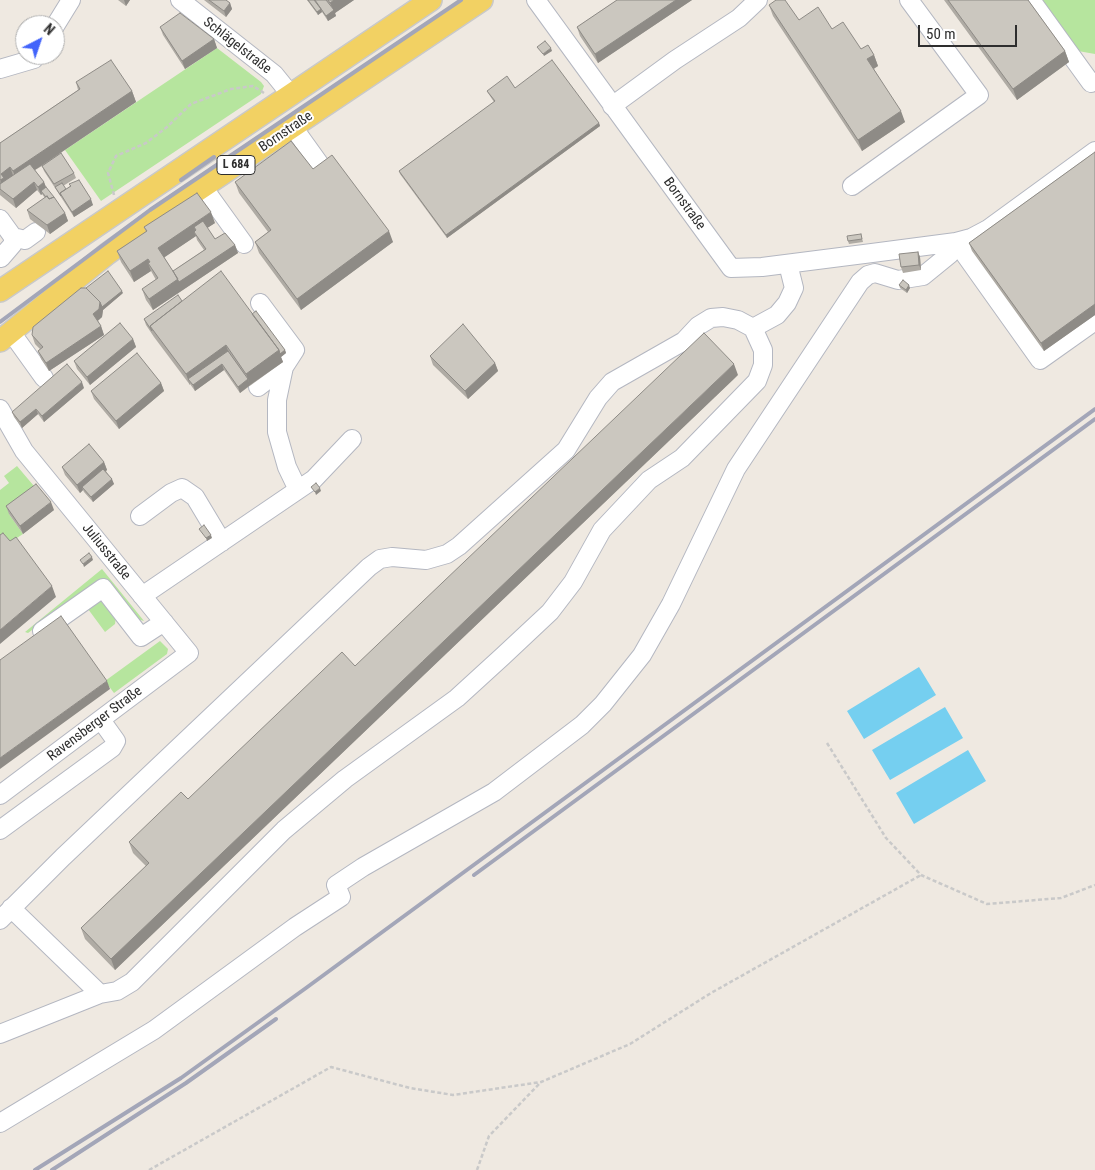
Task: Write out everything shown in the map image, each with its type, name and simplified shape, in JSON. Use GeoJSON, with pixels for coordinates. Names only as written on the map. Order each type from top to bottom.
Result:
{"type":"FeatureCollection","features":[{"type":"Feature","properties":{"kind":"main road","name":"Bornstraße"},"geometry":{"type":"LineString","coordinates":[[0,291],[431,0]]}},
{"type":"Feature","properties":{"kind":"main road","name":"Bornstraße"},"geometry":{"type":"LineString","coordinates":[[6,337],[107,254],[203,187],[482,0]]}},
{"type":"Feature","properties":{"kind":"street"},"geometry":{"type":"LineString","coordinates":[[62,15],[71,0]]}},
{"type":"Feature","properties":{"kind":"street","name":"Schlägelstraße"},"geometry":{"type":"LineString","coordinates":[[180,0],[274,74],[291,95]]}},
{"type":"Feature","properties":{"kind":"street","name":"Bornstraße"},"geometry":{"type":"LineString","coordinates":[[536,0],[731,268],[788,264],[956,242],[988,229],[1095,151]]}},
{"type":"Feature","properties":{"kind":"street"},"geometry":{"type":"LineString","coordinates":[[612,106],[675,60],[739,18],[758,0]]}},
{"type":"Feature","properties":{"kind":"street"},"geometry":{"type":"LineString","coordinates":[[852,186],[979,94],[909,0]]}},
{"type":"Feature","properties":{"kind":"street"},"geometry":{"type":"LineString","coordinates":[[1031,0],[1091,83]]}},
{"type":"Feature","properties":{"kind":"street"},"geometry":{"type":"LineString","coordinates":[[0,69],[15,65]]}},
{"type":"Feature","properties":{"kind":"street"},"geometry":{"type":"LineString","coordinates":[[293,127],[326,173]]}},
{"type":"Feature","properties":{"kind":"street"},"geometry":{"type":"LineString","coordinates":[[203,187],[244,244]]}},
{"type":"Feature","properties":{"kind":"street"},"geometry":{"type":"LineString","coordinates":[[0,220],[13,238],[13,244],[1,258]]}},
{"type":"Feature","properties":{"kind":"street"},"geometry":{"type":"LineString","coordinates":[[13,238],[25,240],[36,232]]}},
{"type":"Feature","properties":{"kind":"street"},"geometry":{"type":"LineString","coordinates":[[0,1123],[154,1030],[295,927],[341,897],[336,885],[363,867],[494,792],[582,725],[626,677],[657,631],[736,469],[860,282],[868,275],[875,273],[898,280],[923,276],[950,254],[956,242],[1040,360],[1095,321]]}},
{"type":"Feature","properties":{"kind":"street"},"geometry":{"type":"LineString","coordinates":[[753,328],[777,315],[787,303],[794,288],[788,264]]}},
{"type":"Feature","properties":{"kind":"street"},"geometry":{"type":"LineString","coordinates":[[260,302],[295,350],[284,367],[277,400],[277,432],[287,467],[298,490]]}},
{"type":"Feature","properties":{"kind":"street"},"geometry":{"type":"LineString","coordinates":[[0,1034],[100,994],[117,992],[132,982],[284,830],[345,778],[457,698],[550,612],[573,582],[602,530],[649,480],[682,458],[757,381],[764,365],[763,350],[753,328],[738,320],[723,317],[711,318],[698,326],[684,340],[612,382],[604,390],[566,450],[459,546],[446,554],[426,560],[392,557],[380,559],[369,567],[6,914],[100,994]]}},
{"type":"Feature","properties":{"kind":"street"},"geometry":{"type":"LineString","coordinates":[[6,337],[43,373]]}},
{"type":"Feature","properties":{"kind":"street"},"geometry":{"type":"LineString","coordinates":[[258,386],[284,367]]}},
{"type":"Feature","properties":{"kind":"street","name":"Juliusstraße"},"geometry":{"type":"LineString","coordinates":[[0,409],[24,451],[189,653]]}},
{"type":"Feature","properties":{"kind":"street","name":"Juliusstraße"},"geometry":{"type":"LineString","coordinates":[[0,431],[24,451]]}},
{"type":"Feature","properties":{"kind":"street"},"geometry":{"type":"LineString","coordinates":[[142,596],[314,479],[352,439]]}},
{"type":"Feature","properties":{"kind":"street"},"geometry":{"type":"LineString","coordinates":[[140,516],[171,493],[182,488],[195,497],[222,542]]}},
{"type":"Feature","properties":{"kind":"street"},"geometry":{"type":"LineString","coordinates":[[25,642],[103,588],[141,637],[164,622]]}},
{"type":"Feature","properties":{"kind":"street","name":"Ravensberger Straße"},"geometry":{"type":"LineString","coordinates":[[0,795],[189,653]]}},
{"type":"Feature","properties":{"kind":"street"},"geometry":{"type":"LineString","coordinates":[[0,830],[112,748],[116,741],[101,720]]}},
{"type":"Feature","properties":{"kind":"path"},"geometry":{"type":"LineString","coordinates":[[114,196],[108,173],[116,156],[146,143],[167,127],[191,104],[213,94],[253,86],[267,95]]}},
{"type":"Feature","properties":{"kind":"path"},"geometry":{"type":"LineString","coordinates":[[827,742],[886,838],[921,876],[988,904],[1061,898],[1095,885]]}},
{"type":"Feature","properties":{"kind":"path"},"geometry":{"type":"LineString","coordinates":[[149,1170],[331,1068],[410,1088],[453,1095],[541,1082],[630,1044],[711,993],[921,876]]}},
{"type":"Feature","properties":{"kind":"path"},"geometry":{"type":"LineString","coordinates":[[477,1170],[489,1136],[541,1082]]}},
{"type":"Feature","properties":{"kind":"green space"},"geometry":{"type":"Polygon","coordinates":[[[1040,0],[1095,0],[1095,54],[1078,51],[1040,0]]]}},
{"type":"Feature","properties":{"kind":"green space"},"geometry":{"type":"Polygon","coordinates":[[[217,48],[261,82],[264,86],[261,94],[101,201],[65,150],[217,48]]]}},
{"type":"Feature","properties":{"kind":"green space"},"geometry":{"type":"Polygon","coordinates":[[[17,466],[39,492],[9,514],[23,534],[0,549],[0,490],[9,483],[4,476],[17,466]]]}},
{"type":"Feature","properties":{"kind":"green space"},"geometry":{"type":"Polygon","coordinates":[[[102,569],[144,621],[137,619],[112,586],[96,583],[28,633],[25,632],[102,569]]]}},
{"type":"Feature","properties":{"kind":"green space"},"geometry":{"type":"Polygon","coordinates":[[[102,599],[116,617],[115,624],[105,632],[88,609],[102,599]]]}},
{"type":"Feature","properties":{"kind":"green space"},"geometry":{"type":"Polygon","coordinates":[[[160,641],[168,649],[167,654],[114,693],[105,681],[160,641]]]}},
{"type":"Feature","properties":{"kind":"water"},"geometry":{"type":"Polygon","coordinates":[[[919,667],[936,695],[864,739],[847,711],[919,667]]]}},
{"type":"Feature","properties":{"kind":"water"},"geometry":{"type":"Polygon","coordinates":[[[945,707],[963,738],[890,780],[872,750],[945,707]]]}},
{"type":"Feature","properties":{"kind":"water"},"geometry":{"type":"Polygon","coordinates":[[[968,750],[986,781],[914,824],[896,793],[968,750]]]}},
{"type":"Feature","properties":{"kind":"building"},"geometry":{"type":"Polygon","coordinates":[[[209,0],[226,0],[230,3],[224,11],[209,0]]]}},
{"type":"Feature","properties":{"kind":"building"},"geometry":{"type":"Polygon","coordinates":[[[308,0],[314,0],[321,9],[317,12],[308,0]]]}},
{"type":"Feature","properties":{"kind":"building"},"geometry":{"type":"Polygon","coordinates":[[[315,0],[326,0],[334,10],[326,16],[315,0]]]}},
{"type":"Feature","properties":{"kind":"building"},"geometry":{"type":"Polygon","coordinates":[[[617,0],[676,0],[595,54],[577,27],[617,0]]]}},
{"type":"Feature","properties":{"kind":"building"},"geometry":{"type":"Polygon","coordinates":[[[776,0],[785,0],[799,20],[818,7],[832,29],[843,22],[861,49],[868,45],[874,55],[867,59],[901,111],[858,140],[769,5],[776,0]]]}},
{"type":"Feature","properties":{"kind":"building"},"geometry":{"type":"Polygon","coordinates":[[[948,0],[1028,0],[1065,51],[1013,89],[948,0]]]}},
{"type":"Feature","properties":{"kind":"building"},"geometry":{"type":"Polygon","coordinates":[[[180,13],[214,39],[182,61],[160,27],[180,13]]]}},
{"type":"Feature","properties":{"kind":"building"},"geometry":{"type":"Polygon","coordinates":[[[545,41],[551,48],[543,54],[537,47],[545,41]]]}},
{"type":"Feature","properties":{"kind":"building"},"geometry":{"type":"Polygon","coordinates":[[[111,60],[132,91],[13,171],[10,167],[1,174],[4,178],[0,180],[0,143],[80,89],[76,82],[111,60]]]}},
{"type":"Feature","properties":{"kind":"building"},"geometry":{"type":"Polygon","coordinates":[[[552,60],[599,123],[446,235],[399,171],[495,101],[487,91],[507,76],[515,88],[552,60]]]}},
{"type":"Feature","properties":{"kind":"building"},"geometry":{"type":"Polygon","coordinates":[[[291,141],[313,169],[332,155],[389,231],[297,299],[255,242],[271,230],[235,182],[291,141]]]}},
{"type":"Feature","properties":{"kind":"building"},"geometry":{"type":"Polygon","coordinates":[[[1095,152],[1095,304],[1041,343],[969,243],[1095,152]]]}},
{"type":"Feature","properties":{"kind":"building"},"geometry":{"type":"Polygon","coordinates":[[[61,153],[74,173],[54,184],[42,166],[61,153]]]}},
{"type":"Feature","properties":{"kind":"building"},"geometry":{"type":"Polygon","coordinates":[[[30,164],[44,182],[38,187],[34,182],[13,199],[0,189],[0,184],[30,164]]]}},
{"type":"Feature","properties":{"kind":"building"},"geometry":{"type":"Polygon","coordinates":[[[79,180],[91,199],[72,212],[60,193],[71,186],[69,184],[79,180]]]}},
{"type":"Feature","properties":{"kind":"building"},"geometry":{"type":"Polygon","coordinates":[[[62,183],[66,189],[60,193],[61,196],[55,187],[62,183]]]}},
{"type":"Feature","properties":{"kind":"building"},"geometry":{"type":"Polygon","coordinates":[[[46,187],[54,197],[49,199],[41,191],[46,187]]]}},
{"type":"Feature","properties":{"kind":"building"},"geometry":{"type":"Polygon","coordinates":[[[197,193],[211,212],[158,248],[178,279],[149,299],[142,289],[158,278],[148,263],[150,262],[148,259],[130,271],[117,251],[147,231],[144,227],[197,193]]]}},
{"type":"Feature","properties":{"kind":"building"},"geometry":{"type":"Polygon","coordinates":[[[47,196],[49,199],[54,197],[65,213],[47,225],[27,210],[47,196]]]}},
{"type":"Feature","properties":{"kind":"building"},"geometry":{"type":"Polygon","coordinates":[[[203,221],[215,239],[225,233],[235,245],[179,282],[173,271],[206,249],[194,232],[196,230],[194,227],[203,221]]]}},
{"type":"Feature","properties":{"kind":"building"},"geometry":{"type":"Polygon","coordinates":[[[861,234],[862,239],[848,241],[847,236],[861,234]]]}},
{"type":"Feature","properties":{"kind":"building"},"geometry":{"type":"Polygon","coordinates":[[[918,252],[919,265],[901,267],[899,254],[918,252]]]}},
{"type":"Feature","properties":{"kind":"building"},"geometry":{"type":"Polygon","coordinates":[[[108,271],[122,291],[102,307],[100,302],[86,288],[108,271]]]}},
{"type":"Feature","properties":{"kind":"building"},"geometry":{"type":"Polygon","coordinates":[[[221,271],[279,350],[246,374],[226,345],[186,374],[150,326],[221,271]]]}},
{"type":"Feature","properties":{"kind":"building"},"geometry":{"type":"Polygon","coordinates":[[[903,280],[909,285],[906,290],[899,285],[903,280]]]}},
{"type":"Feature","properties":{"kind":"building"},"geometry":{"type":"Polygon","coordinates":[[[81,288],[86,288],[100,302],[99,309],[93,314],[101,326],[46,363],[38,351],[43,347],[32,335],[33,327],[81,288]]]}},
{"type":"Feature","properties":{"kind":"building"},"geometry":{"type":"Polygon","coordinates":[[[178,295],[182,301],[150,326],[152,331],[144,319],[178,295]]]}},
{"type":"Feature","properties":{"kind":"building"},"geometry":{"type":"Polygon","coordinates":[[[256,311],[285,350],[280,354],[252,314],[256,311]]]}},
{"type":"Feature","properties":{"kind":"building"},"geometry":{"type":"Polygon","coordinates":[[[120,323],[133,339],[87,377],[74,361],[120,323]]]}},
{"type":"Feature","properties":{"kind":"building"},"geometry":{"type":"Polygon","coordinates":[[[463,324],[495,363],[465,391],[430,356],[463,324]]]}},
{"type":"Feature","properties":{"kind":"building"},"geometry":{"type":"Polygon","coordinates":[[[704,333],[734,364],[111,959],[81,928],[149,863],[129,842],[181,792],[188,799],[342,652],[355,666],[704,333]]]}},
{"type":"Feature","properties":{"kind":"building"},"geometry":{"type":"Polygon","coordinates":[[[228,351],[248,379],[238,387],[222,364],[193,385],[188,379],[228,351]]]}},
{"type":"Feature","properties":{"kind":"building"},"geometry":{"type":"Polygon","coordinates":[[[137,353],[161,383],[116,421],[91,391],[137,353]]]}},
{"type":"Feature","properties":{"kind":"building"},"geometry":{"type":"Polygon","coordinates":[[[67,364],[82,382],[42,416],[36,409],[20,422],[12,412],[67,364]]]}},
{"type":"Feature","properties":{"kind":"building"},"geometry":{"type":"Polygon","coordinates":[[[89,444],[104,462],[77,485],[62,467],[89,444]]]}},
{"type":"Feature","properties":{"kind":"building"},"geometry":{"type":"Polygon","coordinates":[[[103,469],[112,479],[91,497],[82,487],[103,469]]]}},
{"type":"Feature","properties":{"kind":"building"},"geometry":{"type":"Polygon","coordinates":[[[316,483],[320,488],[315,492],[311,487],[316,483]]]}},
{"type":"Feature","properties":{"kind":"building"},"geometry":{"type":"Polygon","coordinates":[[[36,484],[51,502],[20,526],[6,506],[36,484]]]}},
{"type":"Feature","properties":{"kind":"building"},"geometry":{"type":"Polygon","coordinates":[[[204,525],[211,535],[206,538],[199,529],[204,525]]]}},
{"type":"Feature","properties":{"kind":"building"},"geometry":{"type":"Polygon","coordinates":[[[3,533],[10,541],[16,537],[52,586],[0,630],[0,535],[3,533]]]}},
{"type":"Feature","properties":{"kind":"building"},"geometry":{"type":"Polygon","coordinates":[[[89,553],[92,557],[83,564],[80,560],[89,553]]]}},
{"type":"Feature","properties":{"kind":"building"},"geometry":{"type":"Polygon","coordinates":[[[61,616],[107,681],[0,758],[0,660],[61,616]]]}},
{"type":"Feature","properties":{"kind":"railway"},"geometry":{"type":"LineString","coordinates":[[0,322],[150,210],[461,0]]}},
{"type":"Feature","properties":{"kind":"railway"},"geometry":{"type":"LineString","coordinates":[[181,180],[214,157]]}},
{"type":"Feature","properties":{"kind":"railway"},"geometry":{"type":"LineString","coordinates":[[35,1170],[181,1078],[1095,409]]}},
{"type":"Feature","properties":{"kind":"railway"},"geometry":{"type":"LineString","coordinates":[[474,875],[1095,419]]}},
{"type":"Feature","properties":{"kind":"railway"},"geometry":{"type":"LineString","coordinates":[[52,1170],[186,1083],[276,1019]]}}]}
